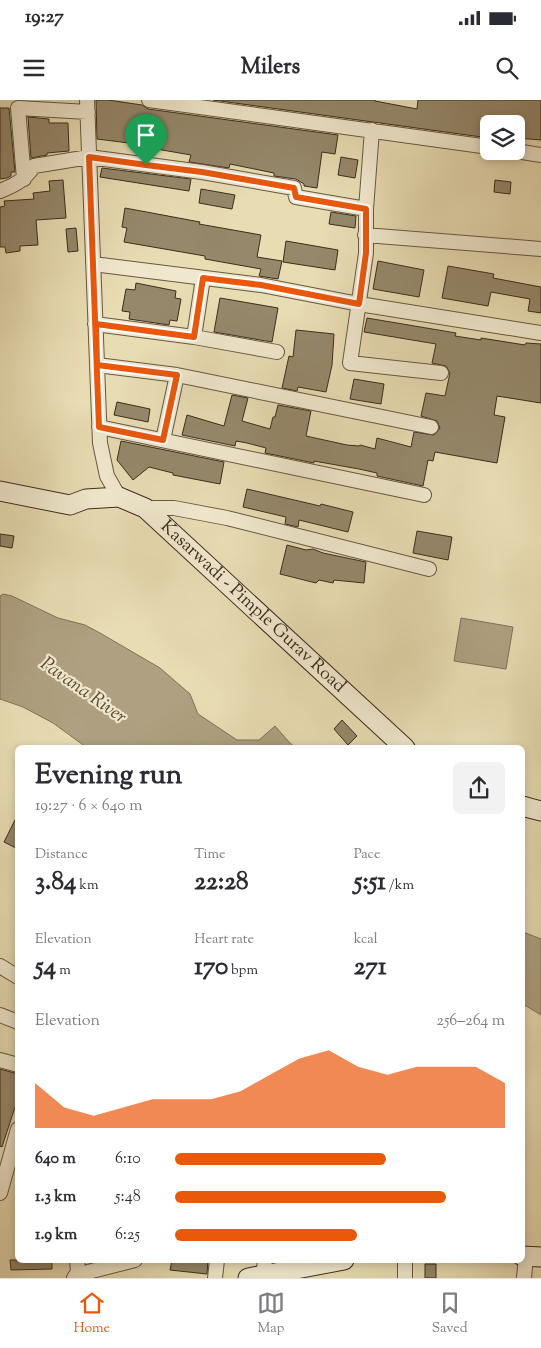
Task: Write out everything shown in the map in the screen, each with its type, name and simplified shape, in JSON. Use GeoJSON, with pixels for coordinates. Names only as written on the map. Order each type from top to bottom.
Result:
{"type":"FeatureCollection","features":[{"type":"Feature","properties":{"kind":"street"},"geometry":{"type":"LineString","coordinates":[[149,100],[480,146]]}},
{"type":"Feature","properties":{"kind":"street"},"geometry":{"type":"LineString","coordinates":[[24,179],[18,108],[87,106],[99,427],[102,455],[107,476],[120,497]]}},
{"type":"Feature","properties":{"kind":"street"},"geometry":{"type":"LineString","coordinates":[[372,130],[366,209],[366,253],[350,363],[441,373]]}},
{"type":"Feature","properties":{"kind":"street"},"geometry":{"type":"LineString","coordinates":[[525,152],[541,155]]}},
{"type":"Feature","properties":{"kind":"street"},"geometry":{"type":"LineString","coordinates":[[0,191],[24,179],[34,166],[89,157],[202,172],[294,188],[296,197],[366,209]]}},
{"type":"Feature","properties":{"kind":"street"},"geometry":{"type":"LineString","coordinates":[[365,235],[541,249]]}},
{"type":"Feature","properties":{"kind":"street"},"geometry":{"type":"LineString","coordinates":[[93,264],[261,285],[359,304],[541,333]]}},
{"type":"Feature","properties":{"kind":"street"},"geometry":{"type":"LineString","coordinates":[[194,337],[203,278]]}},
{"type":"Feature","properties":{"kind":"street"},"geometry":{"type":"LineString","coordinates":[[96,324],[194,337],[276,352]]}},
{"type":"Feature","properties":{"kind":"street"},"geometry":{"type":"LineString","coordinates":[[97,365],[177,375],[431,427]]}},
{"type":"Feature","properties":{"kind":"street"},"geometry":{"type":"LineString","coordinates":[[163,440],[177,375]]}},
{"type":"Feature","properties":{"kind":"street"},"geometry":{"type":"LineString","coordinates":[[99,427],[424,495]]}},
{"type":"Feature","properties":{"kind":"street","name":"Kasarwadi - Pimple Gurav Road"},"geometry":{"type":"LineString","coordinates":[[0,479],[70,493],[86,499]]}},
{"type":"Feature","properties":{"kind":"street","name":"Kasarwadi - Pimple Gurav Road"},"geometry":{"type":"LineString","coordinates":[[0,491],[70,505],[86,499],[120,497],[145,508],[401,745]]}},
{"type":"Feature","properties":{"kind":"street"},"geometry":{"type":"LineString","coordinates":[[145,508],[174,508],[227,518],[429,569]]}},
{"type":"Feature","properties":{"kind":"street"},"geometry":{"type":"LineString","coordinates":[[525,807],[541,811]]}},
{"type":"Feature","properties":{"kind":"street"},"geometry":{"type":"LineString","coordinates":[[0,966],[15,975]]}},
{"type":"Feature","properties":{"kind":"street"},"geometry":{"type":"LineString","coordinates":[[0,1015],[15,1021]]}},
{"type":"Feature","properties":{"kind":"street"},"geometry":{"type":"LineString","coordinates":[[0,1060],[15,1064]]}},
{"type":"Feature","properties":{"kind":"street"},"geometry":{"type":"LineString","coordinates":[[0,1193],[15,1140]]}},
{"type":"Feature","properties":{"kind":"street"},"geometry":{"type":"LineString","coordinates":[[524,1278],[530,1256]]}},
{"type":"Feature","properties":{"kind":"street"},"geometry":{"type":"LineString","coordinates":[[75,1276],[78,1272],[77,1263]]}},
{"type":"Feature","properties":{"kind":"street"},"geometry":{"type":"LineString","coordinates":[[75,1276],[124,1263]]}},
{"type":"Feature","properties":{"kind":"street"},"geometry":{"type":"LineString","coordinates":[[215,1278],[218,1263]]}},
{"type":"Feature","properties":{"kind":"street"},"geometry":{"type":"LineString","coordinates":[[260,1273],[316,1268],[334,1263]]}},
{"type":"Feature","properties":{"kind":"street"},"geometry":{"type":"LineString","coordinates":[[405,1263],[405,1278]]}},
{"type":"Feature","properties":{"kind":"water","name":"Pavana River"},"geometry":{"type":"Polygon","coordinates":[[[3,594],[12,596],[58,618],[85,625],[160,668],[190,694],[198,714],[237,740],[259,740],[275,726],[293,745],[83,745],[53,723],[23,707],[0,699],[0,596],[3,594]]]}},
{"type":"Feature","properties":{"kind":"water"},"geometry":{"type":"Polygon","coordinates":[[[461,618],[513,627],[506,669],[454,661],[461,618]]]}},
{"type":"Feature","properties":{"kind":"water"},"geometry":{"type":"Polygon","coordinates":[[[525,933],[541,939],[541,1015],[525,1005],[525,933]]]}},
{"type":"Feature","properties":{"kind":"building"},"geometry":{"type":"Polygon","coordinates":[[[96,100],[108,100],[142,105],[148,109],[338,135],[335,154],[322,152],[317,188],[304,186],[304,184],[296,179],[274,176],[274,173],[230,164],[229,168],[189,162],[191,155],[145,147],[145,145],[97,139],[96,100]]]}},
{"type":"Feature","properties":{"kind":"building"},"geometry":{"type":"Polygon","coordinates":[[[213,100],[375,100],[417,109],[418,100],[541,100],[541,140],[525,139],[525,115],[480,115],[480,137],[213,100]]]}},
{"type":"Feature","properties":{"kind":"building"},"geometry":{"type":"Polygon","coordinates":[[[0,108],[9,108],[15,172],[11,172],[11,176],[7,178],[0,179],[0,108]]]}},
{"type":"Feature","properties":{"kind":"building"},"geometry":{"type":"Polygon","coordinates":[[[28,117],[49,119],[49,123],[68,123],[69,151],[47,153],[47,155],[31,158],[28,117]]]}},
{"type":"Feature","properties":{"kind":"building"},"geometry":{"type":"Polygon","coordinates":[[[341,157],[358,160],[355,178],[338,175],[341,157]]]}},
{"type":"Feature","properties":{"kind":"building"},"geometry":{"type":"Polygon","coordinates":[[[102,168],[191,179],[189,191],[100,177],[102,168]]]}},
{"type":"Feature","properties":{"kind":"building"},"geometry":{"type":"Polygon","coordinates":[[[63,180],[66,218],[36,220],[38,245],[20,246],[20,251],[6,253],[5,247],[0,247],[0,207],[5,206],[4,201],[34,199],[33,193],[50,191],[49,181],[63,180]]]}},
{"type":"Feature","properties":{"kind":"building"},"geometry":{"type":"Polygon","coordinates":[[[495,180],[511,182],[510,194],[494,192],[495,180]]]}},
{"type":"Feature","properties":{"kind":"building"},"geometry":{"type":"Polygon","coordinates":[[[201,189],[235,195],[232,209],[199,203],[201,189]]]}},
{"type":"Feature","properties":{"kind":"building"},"geometry":{"type":"Polygon","coordinates":[[[125,208],[261,235],[257,257],[282,261],[278,279],[259,276],[261,269],[205,259],[205,256],[124,242],[127,228],[122,227],[125,208]]]}},
{"type":"Feature","properties":{"kind":"building"},"geometry":{"type":"Polygon","coordinates":[[[331,212],[356,216],[355,228],[329,224],[331,212]]]}},
{"type":"Feature","properties":{"kind":"building"},"geometry":{"type":"Polygon","coordinates":[[[76,228],[78,251],[68,252],[66,229],[76,228]]]}},
{"type":"Feature","properties":{"kind":"building"},"geometry":{"type":"Polygon","coordinates":[[[286,241],[338,250],[335,270],[283,262],[286,241]]]}},
{"type":"Feature","properties":{"kind":"building"},"geometry":{"type":"Polygon","coordinates":[[[378,261],[424,270],[419,297],[373,289],[378,261]]]}},
{"type":"Feature","properties":{"kind":"building"},"geometry":{"type":"Polygon","coordinates":[[[448,266],[494,274],[493,278],[541,287],[541,313],[528,311],[530,299],[491,292],[488,306],[442,298],[448,266]]]}},
{"type":"Feature","properties":{"kind":"building"},"geometry":{"type":"Polygon","coordinates":[[[136,283],[176,291],[175,298],[181,299],[177,321],[170,320],[169,325],[129,319],[130,312],[122,311],[126,289],[135,290],[136,283]]]}},
{"type":"Feature","properties":{"kind":"building"},"geometry":{"type":"Polygon","coordinates":[[[220,298],[278,308],[272,342],[214,332],[220,298]]]}},
{"type":"Feature","properties":{"kind":"building"},"geometry":{"type":"Polygon","coordinates":[[[367,318],[456,333],[455,336],[481,340],[481,338],[525,345],[526,343],[541,344],[541,403],[497,396],[494,415],[505,417],[497,463],[435,452],[433,461],[428,460],[423,486],[377,476],[377,473],[359,469],[314,461],[314,463],[265,453],[266,448],[247,443],[236,441],[235,446],[182,435],[187,415],[224,426],[232,395],[248,398],[242,421],[270,429],[278,405],[311,411],[306,436],[347,445],[360,445],[375,449],[377,438],[411,447],[414,432],[434,435],[440,428],[437,421],[421,416],[426,393],[445,396],[450,373],[446,366],[432,363],[436,344],[364,332],[367,318]]]}},
{"type":"Feature","properties":{"kind":"building"},"geometry":{"type":"Polygon","coordinates":[[[296,330],[334,334],[332,365],[326,392],[298,387],[297,391],[282,388],[289,356],[293,357],[296,330]]]}},
{"type":"Feature","properties":{"kind":"building"},"geometry":{"type":"Polygon","coordinates":[[[354,379],[384,384],[381,404],[350,399],[354,379]]]}},
{"type":"Feature","properties":{"kind":"building"},"geometry":{"type":"Polygon","coordinates":[[[117,402],[150,409],[148,422],[114,415],[117,402]]]}},
{"type":"Feature","properties":{"kind":"building"},"geometry":{"type":"Polygon","coordinates":[[[121,441],[224,462],[220,484],[173,475],[173,473],[149,467],[133,480],[117,460],[121,441]]]}},
{"type":"Feature","properties":{"kind":"building"},"geometry":{"type":"Polygon","coordinates":[[[247,489],[353,512],[348,532],[299,520],[298,527],[285,524],[286,517],[243,507],[247,489]]]}},
{"type":"Feature","properties":{"kind":"building"},"geometry":{"type":"Polygon","coordinates":[[[417,531],[452,537],[448,560],[413,553],[417,531]]]}},
{"type":"Feature","properties":{"kind":"building"},"geometry":{"type":"Polygon","coordinates":[[[0,534],[14,536],[12,548],[0,546],[0,534]]]}},
{"type":"Feature","properties":{"kind":"building"},"geometry":{"type":"Polygon","coordinates":[[[287,545],[306,550],[313,549],[323,553],[366,562],[364,583],[334,580],[333,583],[319,580],[316,583],[280,574],[287,545]]]}},
{"type":"Feature","properties":{"kind":"building"},"geometry":{"type":"Polygon","coordinates":[[[342,720],[357,736],[348,745],[334,729],[342,720]]]}},
{"type":"Feature","properties":{"kind":"building"},"geometry":{"type":"Polygon","coordinates":[[[15,820],[15,848],[4,842],[15,820]]]}},
{"type":"Feature","properties":{"kind":"building"},"geometry":{"type":"Polygon","coordinates":[[[0,1069],[15,1073],[15,1107],[2,1147],[0,1146],[0,1069]]]}},
{"type":"Feature","properties":{"kind":"building"},"geometry":{"type":"Polygon","coordinates":[[[10,1260],[15,1260],[15,1263],[52,1263],[52,1269],[11,1270],[10,1260]]]}},
{"type":"Feature","properties":{"kind":"building"},"geometry":{"type":"Polygon","coordinates":[[[171,1263],[208,1263],[207,1274],[170,1270],[171,1263]]]}},
{"type":"Feature","properties":{"kind":"building"},"geometry":{"type":"Polygon","coordinates":[[[425,1264],[436,1264],[436,1278],[425,1278],[425,1264]]]}},
{"type":"Feature","properties":{"kind":"route"},"geometry":{"type":"LineString","coordinates":[[89,157],[146,165],[202,172],[294,188],[296,197],[366,209],[366,253],[359,304],[261,285],[203,278],[194,337],[96,324],[97,365],[177,375],[163,440],[99,427],[89,157]]}}]}
